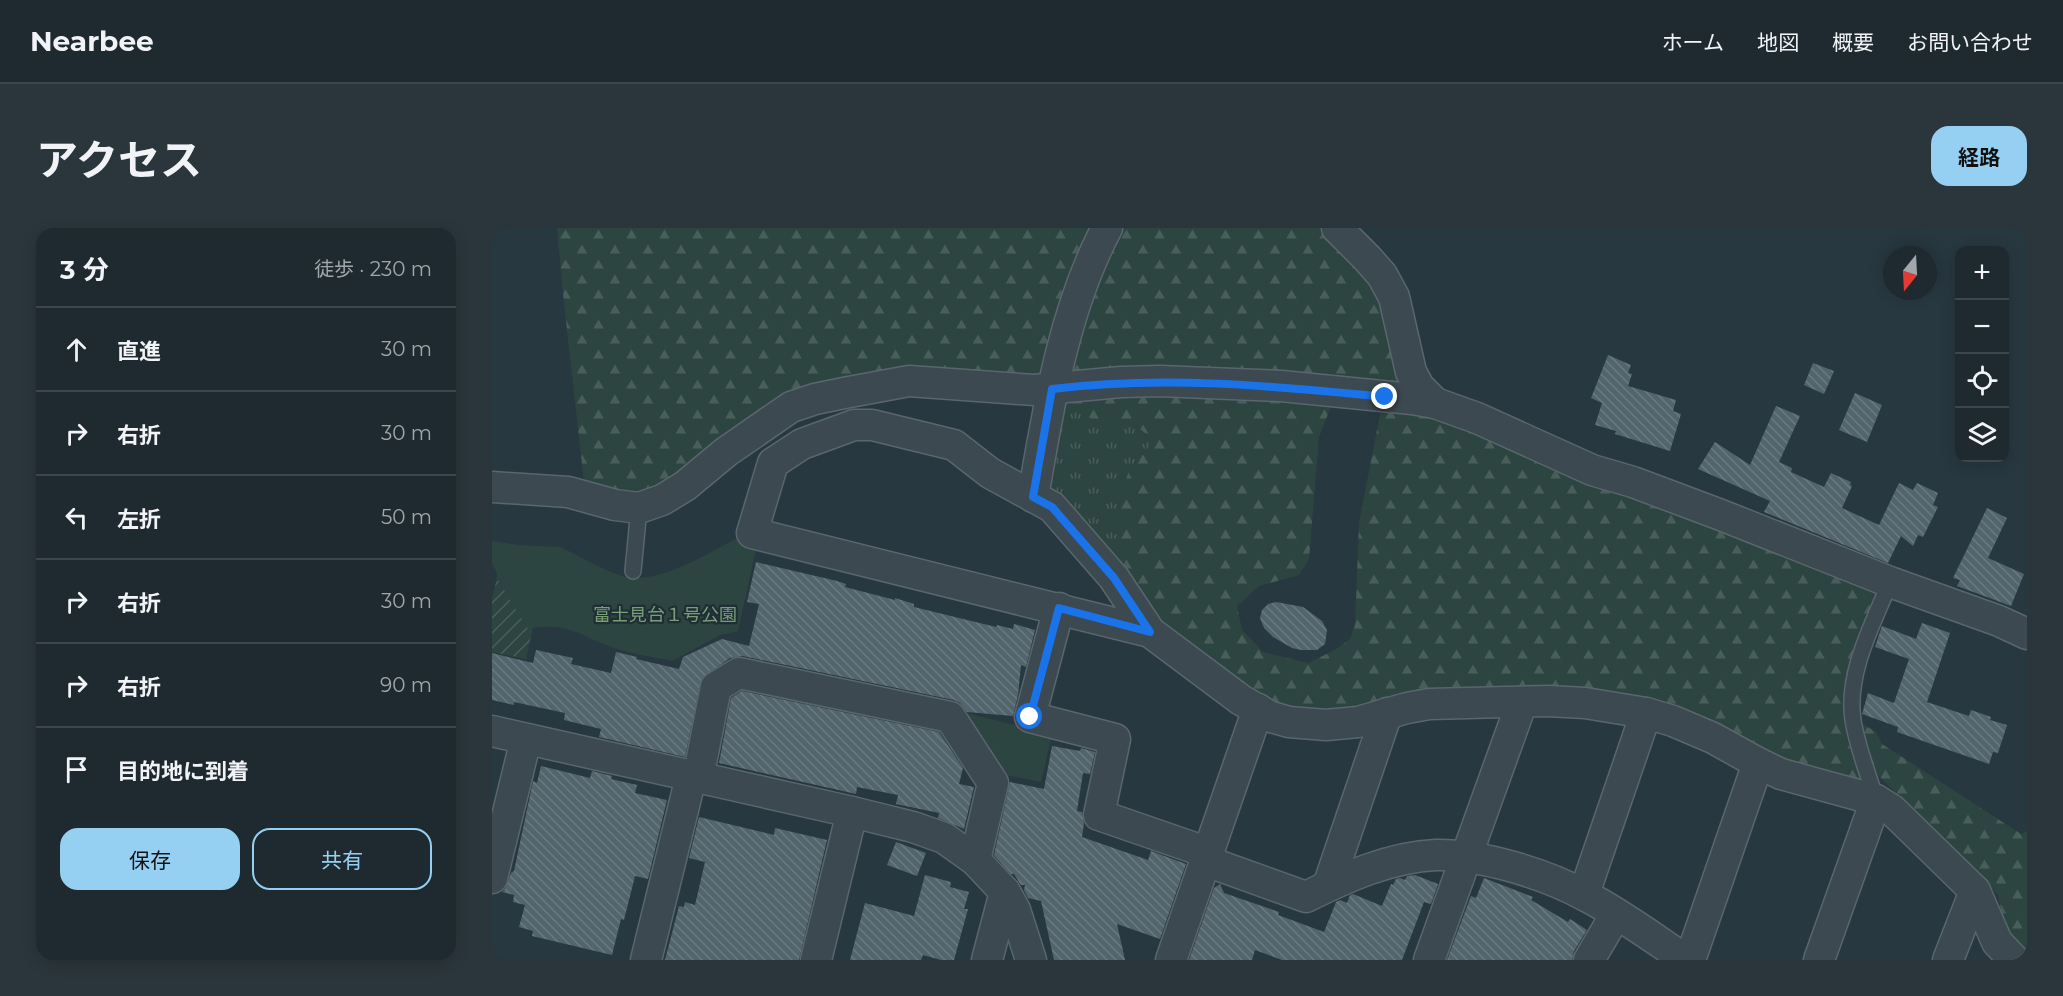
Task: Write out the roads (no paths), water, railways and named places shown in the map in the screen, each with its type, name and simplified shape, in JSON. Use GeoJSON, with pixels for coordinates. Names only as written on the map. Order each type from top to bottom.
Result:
{"type":"FeatureCollection","features":[{"type":"Feature","properties":{"kind":"street"},"geometry":{"type":"LineString","coordinates":[[1033,497],[1052,389],[1083,283],[1098,244],[1107,228]]}},
{"type":"Feature","properties":{"kind":"street"},"geometry":{"type":"LineString","coordinates":[[1337,228],[1382,275],[1394,297],[1411,372],[1419,387],[1435,403]]}},
{"type":"Feature","properties":{"kind":"street"},"geometry":{"type":"LineString","coordinates":[[492,487],[568,492],[615,506],[639,508],[662,500],[685,486],[726,452],[791,407],[815,399],[909,381],[1034,390],[1160,381],[1281,386],[1435,403],[1477,418],[1592,470],[1633,482],[1721,515],[1890,582],[1989,617],[2027,634]]}},
{"type":"Feature","properties":{"kind":"street"},"geometry":{"type":"LineString","coordinates":[[887,385],[895,431]]}},
{"type":"Feature","properties":{"kind":"street"},"geometry":{"type":"LineString","coordinates":[[1150,632],[752,533],[773,463],[802,444],[854,425],[872,424],[954,446],[990,473],[1052,507],[1114,578],[1150,632],[1209,677],[1271,717],[1289,722],[1326,725],[1358,722],[1429,704],[1585,703],[1646,713],[1673,721],[1713,738],[1781,774],[1876,800],[1892,810],[1976,891],[1996,942],[2014,960]]}},
{"type":"Feature","properties":{"kind":"street"},"geometry":{"type":"LineString","coordinates":[[1059,608],[1030,717],[1115,739],[1099,815],[1306,897],[1377,866],[1402,860],[1436,855],[1498,863],[1584,894],[1688,960],[1758,763]]}},
{"type":"Feature","properties":{"kind":"street"},"geometry":{"type":"LineString","coordinates":[[646,960],[716,687],[739,673],[950,717],[993,783],[975,860]]}},
{"type":"Feature","properties":{"kind":"street"},"geometry":{"type":"LineString","coordinates":[[1429,960],[1522,702]]}},
{"type":"Feature","properties":{"kind":"street"},"geometry":{"type":"LineString","coordinates":[[1171,960],[1258,710]]}},
{"type":"Feature","properties":{"kind":"street"},"geometry":{"type":"LineString","coordinates":[[1328,886],[1387,713]]}},
{"type":"Feature","properties":{"kind":"street"},"geometry":{"type":"LineString","coordinates":[[1584,894],[1646,713]]}},
{"type":"Feature","properties":{"kind":"street"},"geometry":{"type":"LineString","coordinates":[[492,731],[852,812],[938,836],[956,845],[975,860],[1005,892],[1015,910],[1031,960]]}},
{"type":"Feature","properties":{"kind":"street"},"geometry":{"type":"LineString","coordinates":[[492,878],[526,739]]}},
{"type":"Feature","properties":{"kind":"street"},"geometry":{"type":"LineString","coordinates":[[1819,960],[1876,800]]}},
{"type":"Feature","properties":{"kind":"street"},"geometry":{"type":"LineString","coordinates":[[816,960],[852,812]]}},
{"type":"Feature","properties":{"kind":"street"},"geometry":{"type":"LineString","coordinates":[[1948,960],[1976,891]]}},
{"type":"Feature","properties":{"kind":"street"},"geometry":{"type":"LineString","coordinates":[[987,960],[1005,892]]}},
{"type":"Feature","properties":{"kind":"street"},"geometry":{"type":"LineString","coordinates":[[1589,960],[1616,914]]}},
{"type":"Feature","properties":{"kind":"lane"},"geometry":{"type":"LineString","coordinates":[[633,571],[639,508]]}},
{"type":"Feature","properties":{"kind":"lane"},"geometry":{"type":"LineString","coordinates":[[1876,800],[1858,746],[1852,717],[1852,694],[1857,667],[1890,582]]}},
{"type":"Feature","properties":{"kind":"park label","name":"富士見台１号公園"},"geometry":{"type":"Point","coordinates":[665,615]}}]}
